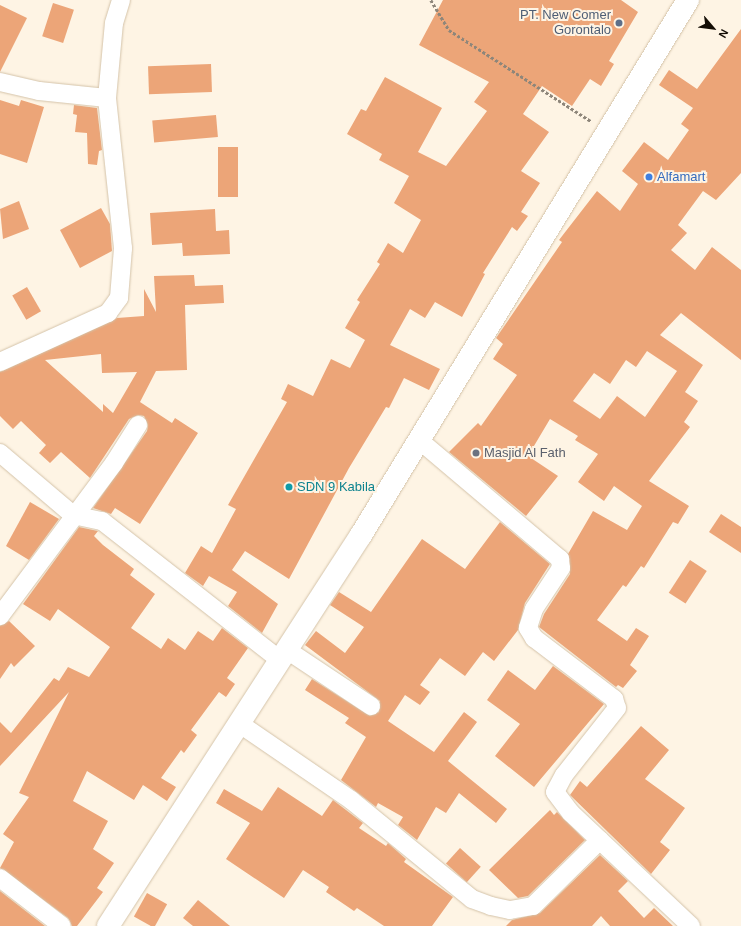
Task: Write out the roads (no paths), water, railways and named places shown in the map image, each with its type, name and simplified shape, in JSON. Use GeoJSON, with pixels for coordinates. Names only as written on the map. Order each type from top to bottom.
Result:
{"type":"FeatureCollection","features":[{"type":"Feature","properties":{"kind":"main road"},"geometry":{"type":"LineString","coordinates":[[108,926],[240,724],[419,440],[688,0]]}},
{"type":"Feature","properties":{"kind":"street"},"geometry":{"type":"LineString","coordinates":[[0,362],[108,313],[119,298],[123,248],[108,98],[114,23],[121,0]]}},
{"type":"Feature","properties":{"kind":"street"},"geometry":{"type":"LineString","coordinates":[[0,82],[39,91],[108,98]]}},
{"type":"Feature","properties":{"kind":"street"},"geometry":{"type":"LineString","coordinates":[[0,616],[64,532],[73,515],[114,463],[138,425]]}},
{"type":"Feature","properties":{"kind":"street"},"geometry":{"type":"LineString","coordinates":[[419,440],[560,559],[561,568],[534,609],[528,628],[534,638],[614,699],[617,708],[564,776],[555,792],[571,813],[691,926]]}},
{"type":"Feature","properties":{"kind":"street"},"geometry":{"type":"LineString","coordinates":[[0,453],[73,515],[102,521],[284,655],[370,706]]}},
{"type":"Feature","properties":{"kind":"street"},"geometry":{"type":"LineString","coordinates":[[240,724],[350,800],[472,899],[492,906],[510,910],[533,906],[600,840]]}},
{"type":"Feature","properties":{"kind":"street"},"geometry":{"type":"LineString","coordinates":[[0,878],[62,926]]}},
{"type":"Feature","properties":{"kind":"place","name":"PT. New Comer Gorontalo"},"geometry":{"type":"Point","coordinates":[619,23]}},
{"type":"Feature","properties":{"kind":"place","name":"Alfamart"},"geometry":{"type":"Point","coordinates":[649,177]}},
{"type":"Feature","properties":{"kind":"place","name":"Masjid Al Fath"},"geometry":{"type":"Point","coordinates":[476,453]}},
{"type":"Feature","properties":{"kind":"place","name":"SDN 9 Kabila"},"geometry":{"type":"Point","coordinates":[289,487]}}]}
